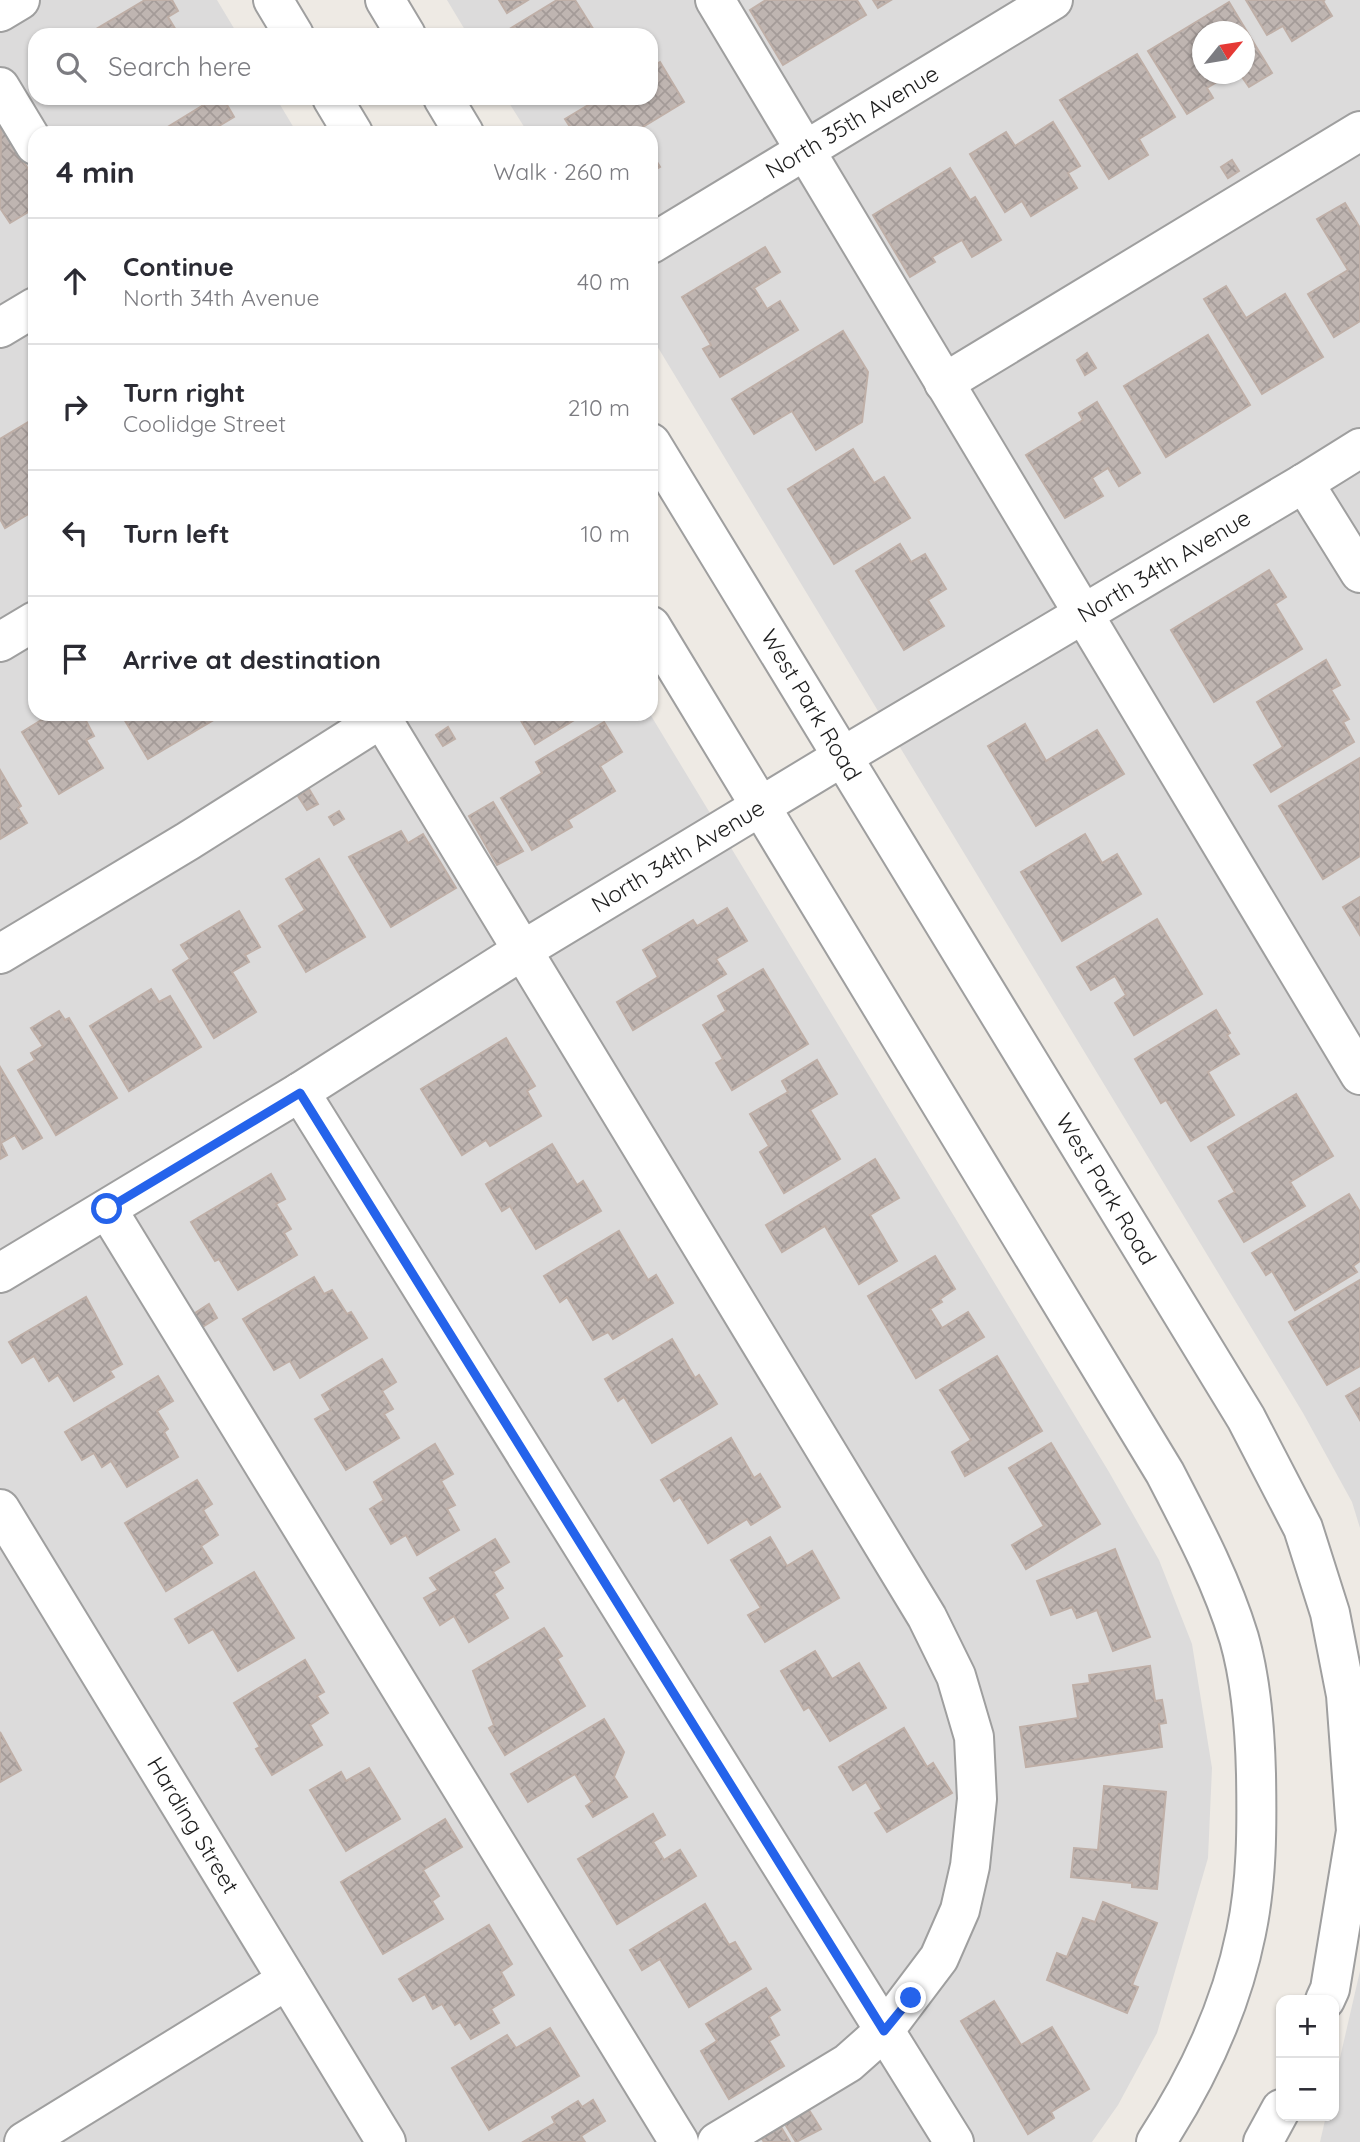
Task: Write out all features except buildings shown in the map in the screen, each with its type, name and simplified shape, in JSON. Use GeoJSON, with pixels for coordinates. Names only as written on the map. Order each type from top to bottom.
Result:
{"type":"FeatureCollection","features":[{"type":"Feature","properties":{"kind":"street"},"geometry":{"type":"LineString","coordinates":[[0,12],[20,0]]}},
{"type":"Feature","properties":{"kind":"street"},"geometry":{"type":"LineString","coordinates":[[273,0],[290,28]]}},
{"type":"Feature","properties":{"kind":"street"},"geometry":{"type":"LineString","coordinates":[[385,0],[402,28]]}},
{"type":"Feature","properties":{"kind":"street"},"geometry":{"type":"LineString","coordinates":[[715,0],[1360,1075]]}},
{"type":"Feature","properties":{"kind":"street","name":"North 35th Avenue"},"geometry":{"type":"LineString","coordinates":[[658,240],[1053,0]]}},
{"type":"Feature","properties":{"kind":"street"},"geometry":{"type":"LineString","coordinates":[[0,87],[28,133]]}},
{"type":"Feature","properties":{"kind":"street"},"geometry":{"type":"LineString","coordinates":[[336,105],[350,126]]}},
{"type":"Feature","properties":{"kind":"street"},"geometry":{"type":"LineString","coordinates":[[447,105],[460,126]]}},
{"type":"Feature","properties":{"kind":"street"},"geometry":{"type":"LineString","coordinates":[[944,383],[1360,131]]}},
{"type":"Feature","properties":{"kind":"street"},"geometry":{"type":"LineString","coordinates":[[0,328],[28,310]]}},
{"type":"Feature","properties":{"kind":"street","name":"North 34th Avenue"},"geometry":{"type":"LineString","coordinates":[[0,1273],[300,1093],[523,950],[1360,448]]}},
{"type":"Feature","properties":{"kind":"street","name":"West Park Road"},"geometry":{"type":"LineString","coordinates":[[658,455],[1246,1418],[1303,1528],[1330,1613],[1346,1696],[1356,1831],[1354,1877],[1327,1995]]}},
{"type":"Feature","properties":{"kind":"street"},"geometry":{"type":"LineString","coordinates":[[1304,483],[1360,573]]}},
{"type":"Feature","properties":{"kind":"street"},"geometry":{"type":"LineString","coordinates":[[0,642],[28,625]]}},
{"type":"Feature","properties":{"kind":"street"},"geometry":{"type":"LineString","coordinates":[[658,638],[1165,1473],[1212,1562],[1240,1640],[1255,1726],[1257,1845],[1247,1932],[1217,2024],[1183,2100],[1156,2142]]}},
{"type":"Feature","properties":{"kind":"street"},"geometry":{"type":"LineString","coordinates":[[0,954],[188,841],[373,721]]}},
{"type":"Feature","properties":{"kind":"street"},"geometry":{"type":"LineString","coordinates":[[384,721],[927,1617],[956,1676],[974,1737],[977,1798],[970,1866],[960,1910],[939,1958],[884,2031],[848,2063],[717,2142]]}},
{"type":"Feature","properties":{"kind":"street"},"geometry":{"type":"LineString","coordinates":[[300,1093],[954,2142]]}},
{"type":"Feature","properties":{"kind":"street"},"geometry":{"type":"LineString","coordinates":[[107,1209],[679,2142]]}},
{"type":"Feature","properties":{"kind":"street","name":"Harding Street"},"geometry":{"type":"LineString","coordinates":[[0,1509],[386,2142]]}},
{"type":"Feature","properties":{"kind":"street"},"geometry":{"type":"LineString","coordinates":[[24,2142],[287,1980]]}},
{"type":"Feature","properties":{"kind":"street"},"geometry":{"type":"LineString","coordinates":[[1263,2142],[1276,2118]]}},
{"type":"Feature","properties":{"kind":"shaded area"},"geometry":{"type":"Polygon","coordinates":[[[0,0],[217,0],[234,28],[28,28],[28,105],[280,105],[293,126],[28,126],[28,721],[654,721],[1109,1472],[1159,1560],[1192,1644],[1212,1768],[1208,1858],[1157,2033],[1118,2105],[1092,2142],[0,2142],[0,0]]]}},
{"type":"Feature","properties":{"kind":"shaded area"},"geometry":{"type":"Polygon","coordinates":[[[447,0],[1360,0],[1360,1528],[1352,1502],[1303,1413],[658,348],[658,126],[524,126],[510,105],[658,105],[658,28],[464,28],[447,0]]]}},
{"type":"Feature","properties":{"kind":"shaded area"},"geometry":{"type":"Polygon","coordinates":[[[1360,1971],[1360,2142],[1320,2142],[1325,2121],[1339,2121],[1339,2062],[1360,1971]]]}},
{"type":"Feature","properties":{"kind":"route"},"geometry":{"type":"LineString","coordinates":[[107,1209],[300,1093],[884,2031],[911,1998]]}}]}
